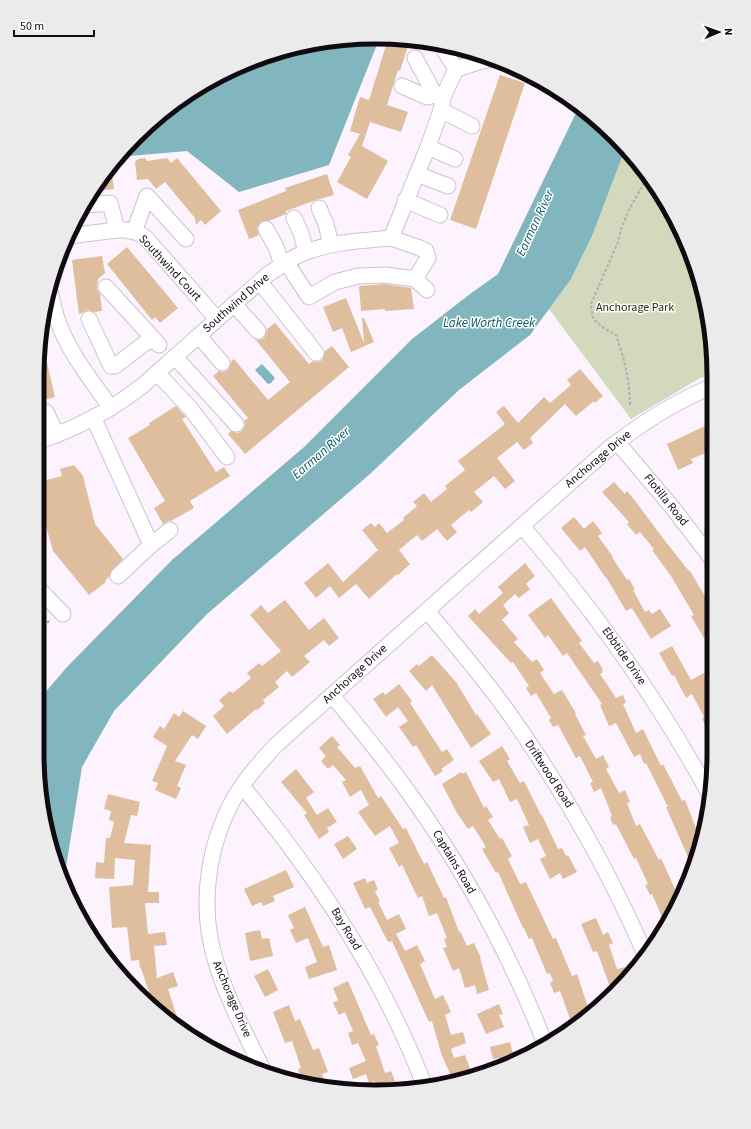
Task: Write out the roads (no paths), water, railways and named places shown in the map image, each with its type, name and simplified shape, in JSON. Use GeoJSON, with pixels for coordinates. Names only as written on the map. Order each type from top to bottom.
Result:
{"type":"FeatureCollection","features":[{"type":"Feature","properties":{"kind":"street"},"geometry":{"type":"LineString","coordinates":[[445,51],[456,69]]}},
{"type":"Feature","properties":{"kind":"street"},"geometry":{"type":"LineString","coordinates":[[415,58],[440,101]]}},
{"type":"Feature","properties":{"kind":"street"},"geometry":{"type":"LineString","coordinates":[[415,279],[428,258],[426,251],[390,238],[428,147],[440,101],[456,69],[481,62]]}},
{"type":"Feature","properties":{"kind":"street"},"geometry":{"type":"LineString","coordinates":[[402,86],[440,101],[472,126]]}},
{"type":"Feature","properties":{"kind":"street"},"geometry":{"type":"LineString","coordinates":[[428,147],[455,159]]}},
{"type":"Feature","properties":{"kind":"street"},"geometry":{"type":"LineString","coordinates":[[417,174],[448,186]]}},
{"type":"Feature","properties":{"kind":"street"},"geometry":{"type":"LineString","coordinates":[[134,232],[147,196],[186,239]]}},
{"type":"Feature","properties":{"kind":"street"},"geometry":{"type":"LineString","coordinates":[[405,200],[440,215]]}},
{"type":"Feature","properties":{"kind":"street"},"geometry":{"type":"LineString","coordinates":[[91,205],[110,203],[117,230]]}},
{"type":"Feature","properties":{"kind":"street"},"geometry":{"type":"LineString","coordinates":[[319,208],[326,224],[331,245]]}},
{"type":"Feature","properties":{"kind":"street"},"geometry":{"type":"LineString","coordinates":[[294,218],[301,233],[306,252]]}},
{"type":"Feature","properties":{"kind":"street"},"geometry":{"type":"LineString","coordinates":[[266,229],[284,264],[309,297],[335,282],[358,276],[385,275],[415,279],[427,290]]}},
{"type":"Feature","properties":{"kind":"street","name":"Southwind Court"},"geometry":{"type":"LineString","coordinates":[[75,235],[117,230],[137,232],[146,238],[217,319]]}},
{"type":"Feature","properties":{"kind":"street","name":"Southwind Drive"},"geometry":{"type":"LineString","coordinates":[[44,439],[94,419],[126,399],[234,304],[284,264],[306,252],[342,242],[390,238]]}},
{"type":"Feature","properties":{"kind":"street"},"geometry":{"type":"LineString","coordinates":[[260,282],[316,353]]}},
{"type":"Feature","properties":{"kind":"street"},"geometry":{"type":"LineString","coordinates":[[106,287],[157,343],[236,424]]}},
{"type":"Feature","properties":{"kind":"street"},"geometry":{"type":"LineString","coordinates":[[52,301],[66,342],[75,358],[111,408]]}},
{"type":"Feature","properties":{"kind":"street"},"geometry":{"type":"LineString","coordinates":[[234,304],[258,331]]}},
{"type":"Feature","properties":{"kind":"street"},"geometry":{"type":"LineString","coordinates":[[89,319],[111,366],[115,366],[149,340],[157,343]]}},
{"type":"Feature","properties":{"kind":"street"},"geometry":{"type":"LineString","coordinates":[[198,336],[222,363]]}},
{"type":"Feature","properties":{"kind":"street"},"geometry":{"type":"LineString","coordinates":[[156,373],[191,409],[227,457]]}},
{"type":"Feature","properties":{"kind":"street","name":"Anchorage Drive"},"geometry":{"type":"LineString","coordinates":[[260,1064],[219,973],[211,944],[207,909],[211,865],[217,840],[226,816],[242,786],[258,764],[276,745],[617,442],[638,426],[671,405],[707,389]]}},
{"type":"Feature","properties":{"kind":"street"},"geometry":{"type":"LineString","coordinates":[[48,411],[57,435]]}},
{"type":"Feature","properties":{"kind":"street"},"geometry":{"type":"LineString","coordinates":[[94,419],[151,545]]}},
{"type":"Feature","properties":{"kind":"street","name":"Flotilla Road"},"geometry":{"type":"LineString","coordinates":[[617,442],[672,507],[707,552]]}},
{"type":"Feature","properties":{"kind":"street","name":"Ebbtide Drive"},"geometry":{"type":"LineString","coordinates":[[522,526],[589,608],[624,656],[661,711],[705,787]]}},
{"type":"Feature","properties":{"kind":"street"},"geometry":{"type":"LineString","coordinates":[[118,576],[151,545],[170,530]]}},
{"type":"Feature","properties":{"kind":"street"},"geometry":{"type":"LineString","coordinates":[[44,594],[60,611]]}},
{"type":"Feature","properties":{"kind":"street","name":"Driftwood Road"},"geometry":{"type":"LineString","coordinates":[[427,611],[478,672],[540,758],[570,806],[605,868],[643,949]]}},
{"type":"Feature","properties":{"kind":"street","name":"Captains Road"},"geometry":{"type":"LineString","coordinates":[[332,695],[377,749],[409,792],[467,882],[517,978],[543,1040]]}},
{"type":"Feature","properties":{"kind":"street","name":"Bay Road"},"geometry":{"type":"LineString","coordinates":[[242,786],[302,862],[331,904],[382,991],[404,1037],[423,1081]]}},
{"type":"Feature","properties":{"kind":"water"},"geometry":{"type":"Polygon","coordinates":[[[377,44],[329,165],[239,192],[187,151],[127,156],[157,126],[191,100],[210,88],[249,69],[290,55],[311,50],[377,44]]]}},
{"type":"Feature","properties":{"kind":"water","name":"Lake Worth Creek"},"geometry":{"type":"Polygon","coordinates":[[[575,112],[594,126],[623,155],[592,236],[571,279],[530,335],[459,390],[370,474],[206,615],[114,711],[82,767],[66,870],[55,839],[47,797],[44,754],[44,694],[67,667],[172,560],[304,447],[412,339],[498,274],[575,112]]]}},
{"type":"Feature","properties":{"kind":"water"},"geometry":{"type":"Polygon","coordinates":[[[262,364],[275,378],[271,383],[268,384],[255,370],[262,364]]]}},
{"type":"Feature","properties":{"kind":"water label","name":"Earman River"},"geometry":{"type":"Point","coordinates":[535,223]}},
{"type":"Feature","properties":{"kind":"water label","name":"Earman River"},"geometry":{"type":"Point","coordinates":[321,453]}},
{"type":"Feature","properties":{"kind":"park label","name":"Anchorage Park"},"geometry":{"type":"Point","coordinates":[635,307]}}]}
